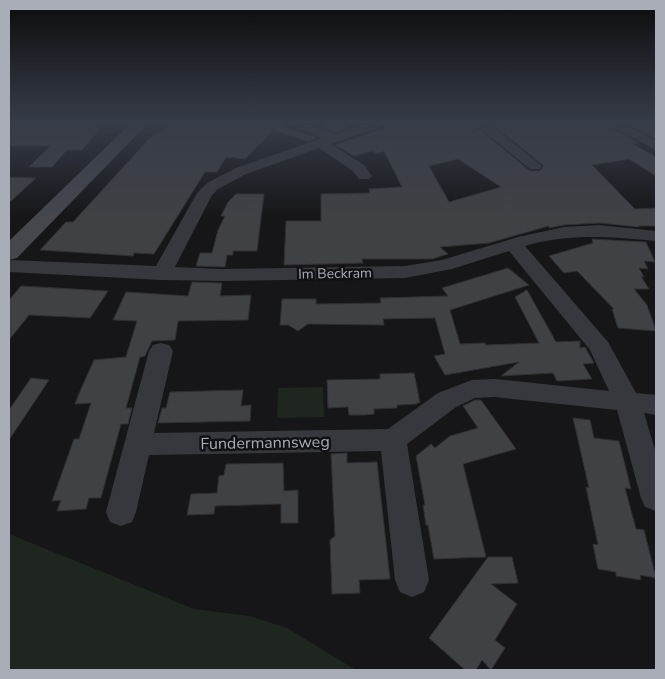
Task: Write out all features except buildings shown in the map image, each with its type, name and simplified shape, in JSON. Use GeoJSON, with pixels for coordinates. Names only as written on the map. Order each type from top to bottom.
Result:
{"type":"FeatureCollection","features":[{"type":"Feature","properties":{"kind":"main road"},"geometry":{"type":"LineString","coordinates":[[9,253],[109,154]]}},
{"type":"Feature","properties":{"kind":"street"},"geometry":{"type":"LineString","coordinates":[[162,274],[205,193],[213,185],[237,173],[290,154]]}},
{"type":"Feature","properties":{"kind":"street"},"geometry":{"type":"LineString","coordinates":[[343,154],[360,168],[364,176]]}},
{"type":"Feature","properties":{"kind":"street"},"geometry":{"type":"LineString","coordinates":[[519,154],[535,166]]}},
{"type":"Feature","properties":{"kind":"street","name":"Im Beckram"},"geometry":{"type":"LineString","coordinates":[[9,266],[162,274],[256,275],[418,271],[563,232],[606,231],[656,236]]}},
{"type":"Feature","properties":{"kind":"street"},"geometry":{"type":"LineString","coordinates":[[514,245],[600,347],[627,402],[656,498]]}},
{"type":"Feature","properties":{"kind":"street"},"geometry":{"type":"LineString","coordinates":[[121,512],[161,351]]}},
{"type":"Feature","properties":{"kind":"street"},"geometry":{"type":"LineString","coordinates":[[412,580],[393,440],[447,400],[472,389],[495,388],[656,405]]}},
{"type":"Feature","properties":{"kind":"street","name":"Fundermannsweg"},"geometry":{"type":"LineString","coordinates":[[138,444],[393,440]]}},
{"type":"Feature","properties":{"kind":"shaded area"},"geometry":{"type":"Polygon","coordinates":[[[323,387],[324,417],[277,418],[278,388],[323,387]]]}},
{"type":"Feature","properties":{"kind":"shaded area"},"geometry":{"type":"Polygon","coordinates":[[[9,534],[194,609],[249,616],[287,628],[356,670],[9,670],[9,534]]]}}]}
